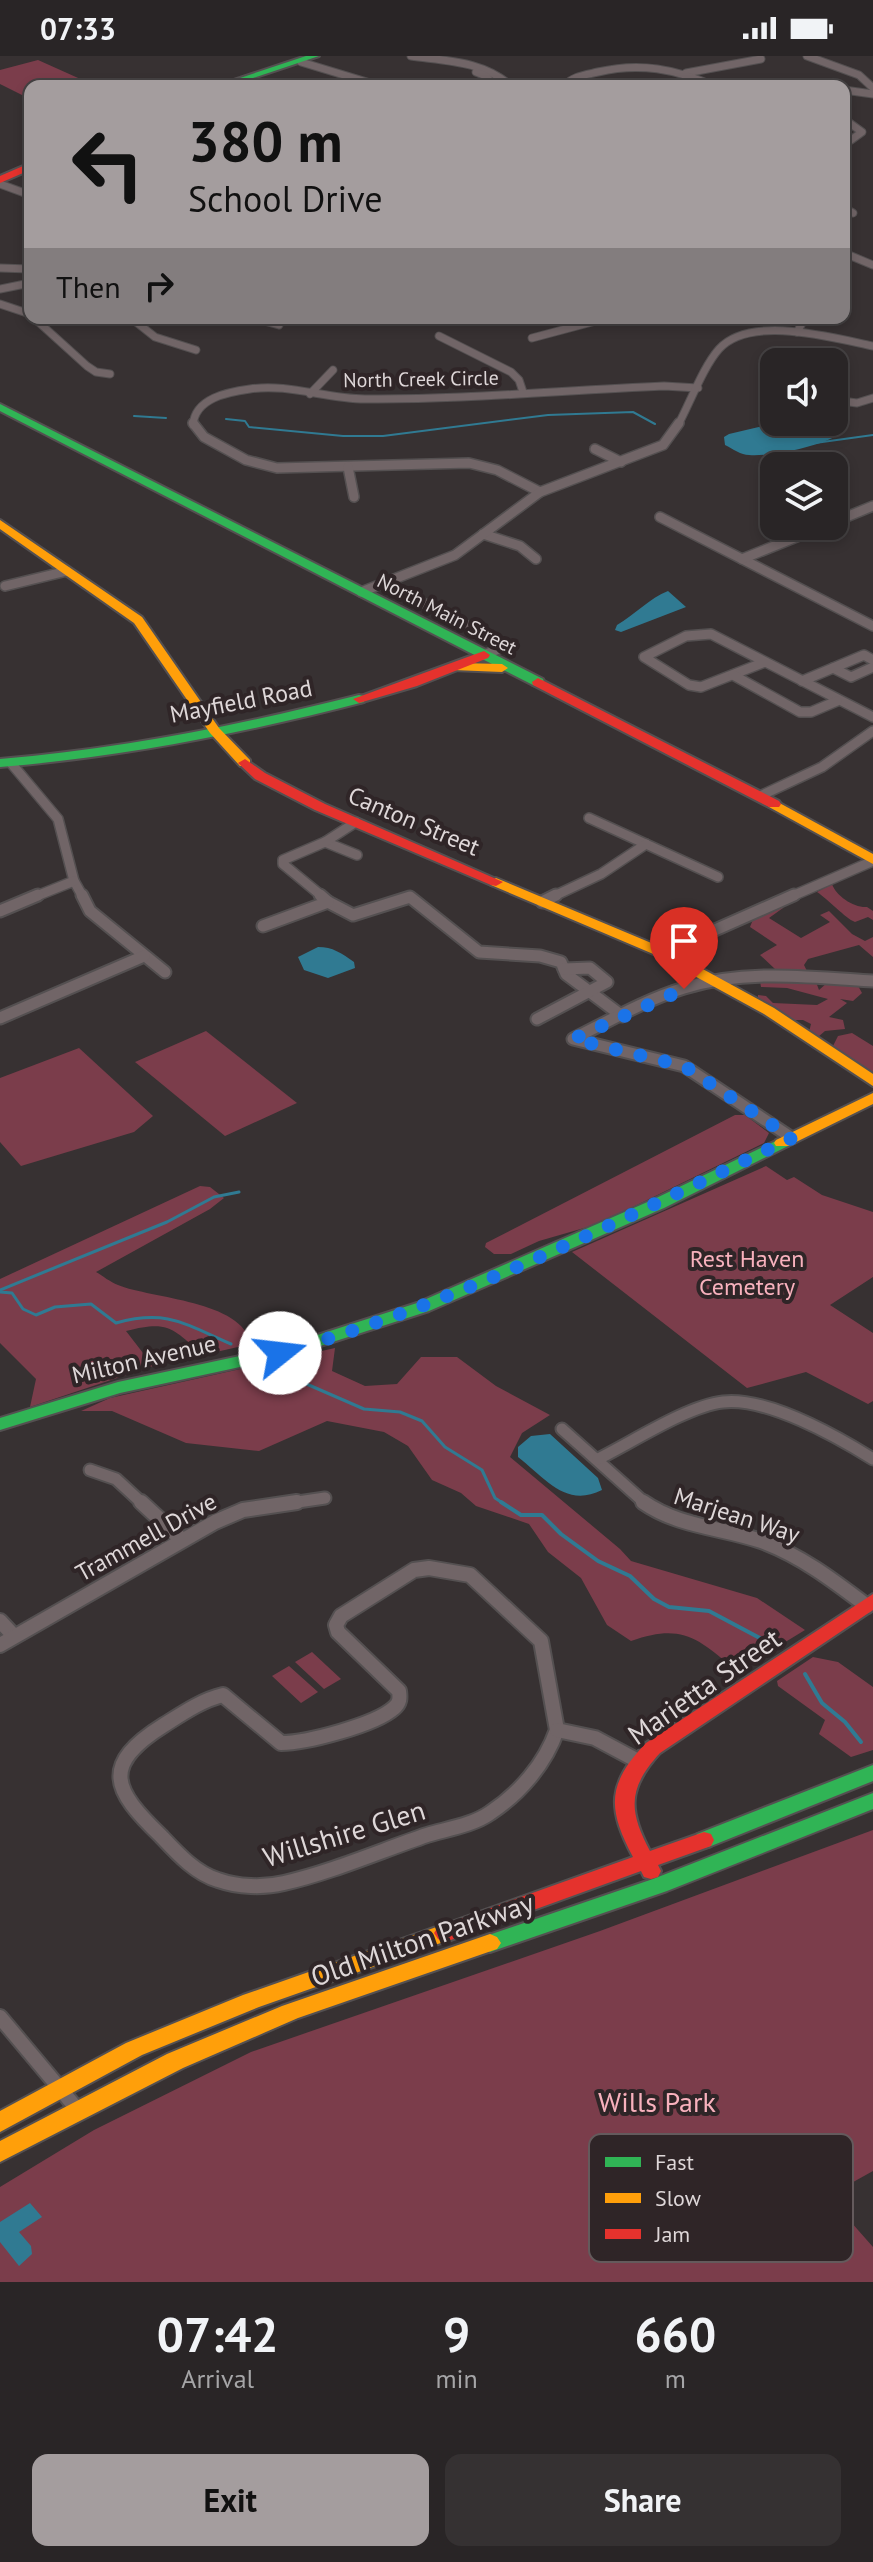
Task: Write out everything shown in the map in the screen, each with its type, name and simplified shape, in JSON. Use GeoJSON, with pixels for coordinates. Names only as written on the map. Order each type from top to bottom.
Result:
{"type":"FeatureCollection","features":[{"type":"Feature","properties":{"kind":"street"},"geometry":{"type":"LineString","coordinates":[[238,80],[324,56]]}},
{"type":"Feature","properties":{"kind":"street"},"geometry":{"type":"LineString","coordinates":[[401,56],[472,71],[489,80]]}},
{"type":"Feature","properties":{"kind":"street"},"geometry":{"type":"LineString","coordinates":[[411,56],[484,68],[506,80]]}},
{"type":"Feature","properties":{"kind":"street"},"geometry":{"type":"LineString","coordinates":[[807,56],[859,75],[872,94]]}},
{"type":"Feature","properties":{"kind":"street"},"geometry":{"type":"LineString","coordinates":[[722,58],[733,64]]}},
{"type":"Feature","properties":{"kind":"street"},"geometry":{"type":"LineString","coordinates":[[308,59],[327,73],[354,80]]}},
{"type":"Feature","properties":{"kind":"street"},"geometry":{"type":"LineString","coordinates":[[686,73],[761,59]]}},
{"type":"Feature","properties":{"kind":"street"},"geometry":{"type":"LineString","coordinates":[[571,80],[635,64],[686,73],[699,80]]}},
{"type":"Feature","properties":{"kind":"street"},"geometry":{"type":"LineString","coordinates":[[601,71],[614,76]]}},
{"type":"Feature","properties":{"kind":"street"},"geometry":{"type":"LineString","coordinates":[[850,91],[872,94]]}},
{"type":"Feature","properties":{"kind":"street"},"geometry":{"type":"LineString","coordinates":[[850,96],[872,94]]}},
{"type":"Feature","properties":{"kind":"street"},"geometry":{"type":"LineString","coordinates":[[850,122],[862,132],[851,140]]}},
{"type":"Feature","properties":{"kind":"street"},"geometry":{"type":"LineString","coordinates":[[0,182],[24,169]]}},
{"type":"Feature","properties":{"kind":"street"},"geometry":{"type":"LineString","coordinates":[[0,182],[24,192]]}},
{"type":"Feature","properties":{"kind":"street"},"geometry":{"type":"LineString","coordinates":[[850,255],[873,265]]}},
{"type":"Feature","properties":{"kind":"street"},"geometry":{"type":"LineString","coordinates":[[0,268],[24,269]]}},
{"type":"Feature","properties":{"kind":"street"},"geometry":{"type":"LineString","coordinates":[[0,289],[24,284]]}},
{"type":"Feature","properties":{"kind":"street"},"geometry":{"type":"LineString","coordinates":[[0,304],[24,313]]}},
{"type":"Feature","properties":{"kind":"street"},"geometry":{"type":"LineString","coordinates":[[41,324],[87,366],[110,374]]}},
{"type":"Feature","properties":{"kind":"street"},"geometry":{"type":"LineString","coordinates":[[139,324],[155,337],[196,350]]}},
{"type":"Feature","properties":{"kind":"street"},"geometry":{"type":"LineString","coordinates":[[532,338],[568,324]]}},
{"type":"Feature","properties":{"kind":"street"},"geometry":{"type":"LineString","coordinates":[[797,332],[802,324]]}},
{"type":"Feature","properties":{"kind":"street"},"geometry":{"type":"LineString","coordinates":[[361,592],[455,555],[540,492],[668,441],[719,349],[729,341],[759,332],[797,332],[873,346]]}},
{"type":"Feature","properties":{"kind":"street"},"geometry":{"type":"LineString","coordinates":[[439,336],[511,372],[519,380],[523,392]]}},
{"type":"Feature","properties":{"kind":"street"},"geometry":{"type":"LineString","coordinates":[[310,394],[333,370]]}},
{"type":"Feature","properties":{"kind":"street","name":"North Creek Circle"},"geometry":{"type":"LineString","coordinates":[[540,492],[497,470],[469,463],[292,469],[259,465],[204,437],[193,426],[192,416],[199,407],[232,393],[266,388],[364,399],[664,386],[698,388]]}},
{"type":"Feature","properties":{"kind":"street"},"geometry":{"type":"LineString","coordinates":[[863,402],[873,398]]}},
{"type":"Feature","properties":{"kind":"street"},"geometry":{"type":"LineString","coordinates":[[848,401],[863,402],[872,407]]}},
{"type":"Feature","properties":{"kind":"street","name":"North Main Street"},"geometry":{"type":"LineString","coordinates":[[0,407],[760,796],[873,860]]}},
{"type":"Feature","properties":{"kind":"street"},"geometry":{"type":"LineString","coordinates":[[595,449],[621,462]]}},
{"type":"Feature","properties":{"kind":"street"},"geometry":{"type":"LineString","coordinates":[[348,467],[354,497]]}},
{"type":"Feature","properties":{"kind":"street"},"geometry":{"type":"LineString","coordinates":[[848,516],[873,506]]}},
{"type":"Feature","properties":{"kind":"street"},"geometry":{"type":"LineString","coordinates":[[660,517],[873,626]]}},
{"type":"Feature","properties":{"kind":"street","name":"Canton Street"},"geometry":{"type":"LineString","coordinates":[[0,524],[53,572],[138,620],[154,639],[214,731],[232,753],[260,776],[356,822],[663,953],[769,1011],[873,1081]]}},
{"type":"Feature","properties":{"kind":"street"},"geometry":{"type":"LineString","coordinates":[[483,534],[520,546],[536,559]]}},
{"type":"Feature","properties":{"kind":"street"},"geometry":{"type":"LineString","coordinates":[[742,559],[789,540]]}},
{"type":"Feature","properties":{"kind":"street"},"geometry":{"type":"LineString","coordinates":[[3,587],[53,572]]}},
{"type":"Feature","properties":{"kind":"street"},"geometry":{"type":"LineString","coordinates":[[404,593],[500,643],[501,648],[484,655]]}},
{"type":"Feature","properties":{"kind":"street"},"geometry":{"type":"LineString","coordinates":[[402,613],[425,604]]}},
{"type":"Feature","properties":{"kind":"street"},"geometry":{"type":"LineString","coordinates":[[765,662],[706,686],[695,687],[644,657],[686,636],[704,633],[765,662],[837,701],[873,717]]}},
{"type":"Feature","properties":{"kind":"street","name":"Mayfield Road"},"geometry":{"type":"LineString","coordinates":[[6,763],[84,755],[361,701],[484,655]]}},
{"type":"Feature","properties":{"kind":"street"},"geometry":{"type":"LineString","coordinates":[[802,681],[864,655],[873,660]]}},
{"type":"Feature","properties":{"kind":"street"},"geometry":{"type":"LineString","coordinates":[[457,667],[511,669]]}},
{"type":"Feature","properties":{"kind":"street"},"geometry":{"type":"LineString","coordinates":[[833,668],[851,677],[873,667]]}},
{"type":"Feature","properties":{"kind":"street"},"geometry":{"type":"LineString","coordinates":[[733,675],[800,712],[811,712],[837,701]]}},
{"type":"Feature","properties":{"kind":"street"},"geometry":{"type":"LineString","coordinates":[[760,796],[822,767],[873,731]]}},
{"type":"Feature","properties":{"kind":"street"},"geometry":{"type":"LineString","coordinates":[[6,763],[58,819],[74,881],[90,911],[165,972]]}},
{"type":"Feature","properties":{"kind":"street"},"geometry":{"type":"LineString","coordinates":[[589,818],[718,877]]}},
{"type":"Feature","properties":{"kind":"street"},"geometry":{"type":"LineString","coordinates":[[356,822],[325,842],[283,860],[283,864],[328,902],[353,915],[410,897],[479,952],[545,957],[561,962],[566,974],[622,1016]]}},
{"type":"Feature","properties":{"kind":"street"},"geometry":{"type":"LineString","coordinates":[[325,842],[357,855]]}},
{"type":"Feature","properties":{"kind":"street"},"geometry":{"type":"LineString","coordinates":[[542,902],[615,866],[646,844]]}},
{"type":"Feature","properties":{"kind":"street"},"geometry":{"type":"LineString","coordinates":[[663,953],[873,860]]}},
{"type":"Feature","properties":{"kind":"street"},"geometry":{"type":"LineString","coordinates":[[0,911],[74,881]]}},
{"type":"Feature","properties":{"kind":"street"},"geometry":{"type":"LineString","coordinates":[[263,926],[328,902]]}},
{"type":"Feature","properties":{"kind":"street"},"geometry":{"type":"LineString","coordinates":[[0,1018],[144,956]]}},
{"type":"Feature","properties":{"kind":"street"},"geometry":{"type":"LineString","coordinates":[[537,1019],[606,985],[607,980],[590,968],[564,969]]}},
{"type":"Feature","properties":{"kind":"street"},"geometry":{"type":"LineString","coordinates":[[792,1138],[684,1066],[573,1039],[684,989],[716,981],[769,976],[873,981]]}},
{"type":"Feature","properties":{"kind":"street","name":"Milton Avenue"},"geometry":{"type":"LineString","coordinates":[[0,1424],[118,1388],[280,1353],[386,1320],[632,1216],[873,1098]]}},
{"type":"Feature","properties":{"kind":"street"},"geometry":{"type":"LineString","coordinates":[[598,1459],[711,1405],[735,1401],[839,1437],[873,1459]]}},
{"type":"Feature","properties":{"kind":"street","name":"Marjean Way"},"geometry":{"type":"LineString","coordinates":[[562,1429],[598,1459],[617,1480],[659,1513],[684,1523],[740,1535],[780,1549],[816,1568],[870,1604]]}},
{"type":"Feature","properties":{"kind":"street"},"geometry":{"type":"LineString","coordinates":[[90,1470],[116,1479],[181,1539]]}},
{"type":"Feature","properties":{"kind":"street","name":"Trammell Drive"},"geometry":{"type":"LineString","coordinates":[[0,1645],[181,1539],[243,1510],[325,1498]]}},
{"type":"Feature","properties":{"kind":"street","name":"Willshire Glen"},"geometry":{"type":"LineString","coordinates":[[429,1568],[470,1575],[541,1641],[557,1730],[544,1760],[528,1782],[488,1815],[284,1883],[257,1887],[232,1885],[203,1875],[128,1802],[120,1781],[122,1762],[133,1747],[209,1698],[223,1695],[281,1743],[293,1743],[382,1716],[396,1707],[400,1699],[399,1691],[338,1632],[336,1625],[341,1616],[414,1570],[429,1568]]}},
{"type":"Feature","properties":{"kind":"street","name":"Marietta Street"},"geometry":{"type":"LineString","coordinates":[[660,1885],[626,1823],[621,1805],[625,1778],[638,1761],[870,1604]]}},
{"type":"Feature","properties":{"kind":"street"},"geometry":{"type":"LineString","coordinates":[[0,1621],[14,1636]]}},
{"type":"Feature","properties":{"kind":"street"},"geometry":{"type":"LineString","coordinates":[[557,1730],[595,1738],[638,1761]]}},
{"type":"Feature","properties":{"kind":"street","name":"Old Milton Parkway"},"geometry":{"type":"LineString","coordinates":[[0,2122],[134,2049],[251,2001],[647,1863],[873,1773]]}},
{"type":"Feature","properties":{"kind":"street","name":"Old Milton Parkway"},"geometry":{"type":"LineString","coordinates":[[0,2152],[77,2109],[175,2061],[290,2012],[660,1885],[873,1801]]}},
{"type":"Feature","properties":{"kind":"street"},"geometry":{"type":"LineString","coordinates":[[0,2017],[77,2109]]}},
{"type":"Feature","properties":{"kind":"green space"},"geometry":{"type":"Polygon","coordinates":[[[38,60],[83,80],[24,80],[24,96],[0,84],[0,70],[38,60]]]}},
{"type":"Feature","properties":{"kind":"green space"},"geometry":{"type":"Polygon","coordinates":[[[832,884],[846,900],[873,911],[873,920],[868,917],[855,922],[817,892],[832,884]]]}},
{"type":"Feature","properties":{"kind":"green space"},"geometry":{"type":"Polygon","coordinates":[[[785,902],[783,908],[769,918],[801,938],[830,922],[820,915],[829,911],[852,934],[865,941],[873,937],[873,957],[859,945],[808,959],[804,965],[807,971],[775,969],[760,955],[777,945],[750,927],[754,917],[785,902]]]}},
{"type":"Feature","properties":{"kind":"green space"},"geometry":{"type":"Polygon","coordinates":[[[760,981],[816,982],[819,990],[827,983],[857,984],[862,993],[853,1001],[840,999],[847,1003],[829,1017],[843,1020],[845,1029],[825,1031],[818,1037],[809,1032],[811,1024],[803,1020],[788,1020],[758,1001],[758,995],[766,996],[773,1003],[817,1005],[828,999],[787,988],[761,987],[760,981]]]}},
{"type":"Feature","properties":{"kind":"green space"},"geometry":{"type":"Polygon","coordinates":[[[206,1031],[297,1103],[225,1136],[135,1062],[206,1031]]]}},
{"type":"Feature","properties":{"kind":"green space"},"geometry":{"type":"Polygon","coordinates":[[[852,1033],[873,1046],[873,1072],[833,1046],[838,1036],[852,1033]]]}},
{"type":"Feature","properties":{"kind":"green space"},"geometry":{"type":"Polygon","coordinates":[[[79,1048],[153,1116],[134,1132],[21,1166],[0,1142],[0,1078],[79,1048]]]}},
{"type":"Feature","properties":{"kind":"green space"},"geometry":{"type":"Polygon","coordinates":[[[735,1115],[745,1115],[769,1133],[764,1143],[598,1224],[539,1241],[511,1254],[494,1254],[485,1247],[486,1243],[735,1115]]]}},
{"type":"Feature","properties":{"kind":"green space","name":"Rest Haven Cemetery"},"geometry":{"type":"Polygon","coordinates":[[[766,1166],[787,1180],[794,1177],[822,1195],[873,1212],[873,1277],[830,1305],[873,1333],[873,1401],[868,1404],[806,1372],[747,1388],[572,1252],[766,1166]]]}},
{"type":"Feature","properties":{"kind":"green space"},"geometry":{"type":"Polygon","coordinates":[[[200,1186],[210,1187],[224,1198],[210,1209],[96,1272],[109,1281],[133,1290],[214,1310],[244,1329],[251,1344],[203,1355],[169,1329],[152,1326],[126,1331],[153,1366],[30,1407],[36,1379],[0,1343],[0,1279],[200,1186]]]}},
{"type":"Feature","properties":{"kind":"green space"},"geometry":{"type":"Polygon","coordinates":[[[335,1348],[332,1371],[365,1386],[397,1384],[421,1357],[457,1357],[496,1386],[550,1415],[522,1433],[510,1457],[631,1561],[757,1598],[805,1630],[756,1660],[732,1667],[708,1647],[686,1636],[662,1634],[631,1641],[607,1625],[581,1578],[548,1552],[529,1524],[476,1506],[461,1493],[432,1480],[408,1446],[384,1432],[327,1421],[259,1451],[186,1443],[112,1411],[81,1411],[110,1398],[335,1348]]]}},
{"type":"Feature","properties":{"kind":"green space"},"geometry":{"type":"Polygon","coordinates":[[[312,1652],[341,1679],[324,1689],[295,1662],[312,1652]]]}},
{"type":"Feature","properties":{"kind":"green space"},"geometry":{"type":"Polygon","coordinates":[[[813,1657],[838,1662],[873,1687],[873,1750],[851,1757],[819,1734],[825,1720],[778,1686],[777,1681],[813,1657]]]}},
{"type":"Feature","properties":{"kind":"green space"},"geometry":{"type":"Polygon","coordinates":[[[289,1666],[318,1692],[301,1703],[272,1676],[289,1666]]]}},
{"type":"Feature","properties":{"kind":"green space","name":"Wills Park"},"geometry":{"type":"Polygon","coordinates":[[[873,1830],[873,2171],[853,2182],[853,2134],[589,2134],[589,2262],[853,2262],[853,2224],[873,2247],[873,2282],[0,2282],[0,2187],[94,2130],[251,2052],[600,1931],[873,1830]]]}},
{"type":"Feature","properties":{"kind":"water"},"geometry":{"type":"Polygon","coordinates":[[[760,427],[760,436],[835,436],[796,450],[746,455],[725,445],[724,437],[760,427]]]}},
{"type":"Feature","properties":{"kind":"water"},"geometry":{"type":"Polygon","coordinates":[[[668,591],[686,607],[621,632],[615,630],[617,625],[668,591]]]}},
{"type":"Feature","properties":{"kind":"water"},"geometry":{"type":"Polygon","coordinates":[[[318,947],[341,953],[354,962],[355,968],[328,978],[304,970],[298,957],[318,947]]]}},
{"type":"Feature","properties":{"kind":"water"},"geometry":{"type":"Polygon","coordinates":[[[550,1434],[598,1478],[602,1490],[578,1496],[567,1493],[547,1482],[518,1457],[518,1447],[531,1436],[550,1434]]]}},
{"type":"Feature","properties":{"kind":"water"},"geometry":{"type":"Polygon","coordinates":[[[30,2203],[42,2217],[19,2232],[31,2246],[32,2254],[19,2266],[0,2242],[0,2222],[30,2203]]]}},
{"type":"Feature","properties":{"kind":"waterway"},"geometry":{"type":"LineString","coordinates":[[226,419],[245,421],[249,427],[343,436],[383,436],[548,415],[633,412],[655,424]]}},
{"type":"Feature","properties":{"kind":"waterway"},"geometry":{"type":"LineString","coordinates":[[134,416],[166,418]]}},
{"type":"Feature","properties":{"kind":"waterway"},"geometry":{"type":"LineString","coordinates":[[815,443],[873,435]]}},
{"type":"Feature","properties":{"kind":"waterway"},"geometry":{"type":"LineString","coordinates":[[0,1290],[167,1222],[214,1197],[239,1192]]}},
{"type":"Feature","properties":{"kind":"waterway"},"geometry":{"type":"LineString","coordinates":[[0,1292],[12,1293],[23,1309],[36,1315],[55,1307],[91,1304],[116,1323],[163,1318],[231,1344]]}},
{"type":"Feature","properties":{"kind":"waterway"},"geometry":{"type":"LineString","coordinates":[[272,1369],[364,1409],[400,1412],[422,1421],[445,1447],[482,1470],[495,1498],[501,1502]]}},
{"type":"Feature","properties":{"kind":"waterway"},"geometry":{"type":"LineString","coordinates":[[501,1502],[521,1515],[542,1515],[561,1534],[598,1561],[630,1576],[654,1599],[669,1607],[709,1611],[771,1644]]}},
{"type":"Feature","properties":{"kind":"waterway"},"geometry":{"type":"LineString","coordinates":[[805,1674],[822,1703],[845,1722],[861,1742]]}},
{"type":"Feature","properties":{"kind":"traffic: fast"},"geometry":{"type":"LineString","coordinates":[[239,80],[315,56]]}},
{"type":"Feature","properties":{"kind":"traffic: fast"},"geometry":{"type":"LineString","coordinates":[[0,407],[538,682]]}},
{"type":"Feature","properties":{"kind":"traffic: fast"},"geometry":{"type":"LineString","coordinates":[[0,763],[90,754],[181,740],[359,699]]}},
{"type":"Feature","properties":{"kind":"traffic: fast"},"geometry":{"type":"LineString","coordinates":[[0,1424],[118,1388],[280,1353],[423,1307],[658,1204],[782,1143]]}},
{"type":"Feature","properties":{"kind":"traffic: fast"},"geometry":{"type":"LineString","coordinates":[[704,1840],[873,1773]]}},
{"type":"Feature","properties":{"kind":"traffic: fast"},"geometry":{"type":"LineString","coordinates":[[490,1943],[660,1885],[873,1801]]}},
{"type":"Feature","properties":{"kind":"traffic: slow"},"geometry":{"type":"LineString","coordinates":[[0,524],[138,620],[201,713],[245,763]]}},
{"type":"Feature","properties":{"kind":"traffic: slow"},"geometry":{"type":"LineString","coordinates":[[457,667],[502,668]]}},
{"type":"Feature","properties":{"kind":"traffic: slow"},"geometry":{"type":"LineString","coordinates":[[774,804],[873,860]]}},
{"type":"Feature","properties":{"kind":"traffic: slow"},"geometry":{"type":"LineString","coordinates":[[496,882],[663,953],[769,1011],[873,1081]]}},
{"type":"Feature","properties":{"kind":"traffic: slow"},"geometry":{"type":"LineString","coordinates":[[782,1143],[873,1098]]}},
{"type":"Feature","properties":{"kind":"traffic: slow"},"geometry":{"type":"LineString","coordinates":[[0,2122],[134,2049],[251,2001],[445,1933]]}},
{"type":"Feature","properties":{"kind":"traffic: slow"},"geometry":{"type":"LineString","coordinates":[[0,2152],[175,2061],[290,2012],[490,1943]]}},
{"type":"Feature","properties":{"kind":"traffic: jam"},"geometry":{"type":"LineString","coordinates":[[0,180],[24,169]]}},
{"type":"Feature","properties":{"kind":"traffic: jam"},"geometry":{"type":"LineString","coordinates":[[359,699],[412,683],[484,655]]}},
{"type":"Feature","properties":{"kind":"traffic: jam"},"geometry":{"type":"LineString","coordinates":[[538,682],[774,804]]}},
{"type":"Feature","properties":{"kind":"traffic: jam"},"geometry":{"type":"LineString","coordinates":[[245,763],[260,776],[320,807],[496,882]]}},
{"type":"Feature","properties":{"kind":"traffic: jam"},"geometry":{"type":"LineString","coordinates":[[651,1871],[632,1837],[624,1807],[624,1793],[638,1764],[653,1748],[873,1601]]}},
{"type":"Feature","properties":{"kind":"traffic: jam"},"geometry":{"type":"LineString","coordinates":[[445,1933],[704,1840]]}},
{"type":"Feature","properties":{"kind":"route"},"geometry":{"type":"LineString","coordinates":[[280,1353],[423,1307],[658,1204],[792,1138],[684,1066],[573,1039],[684,989]]}}]}
